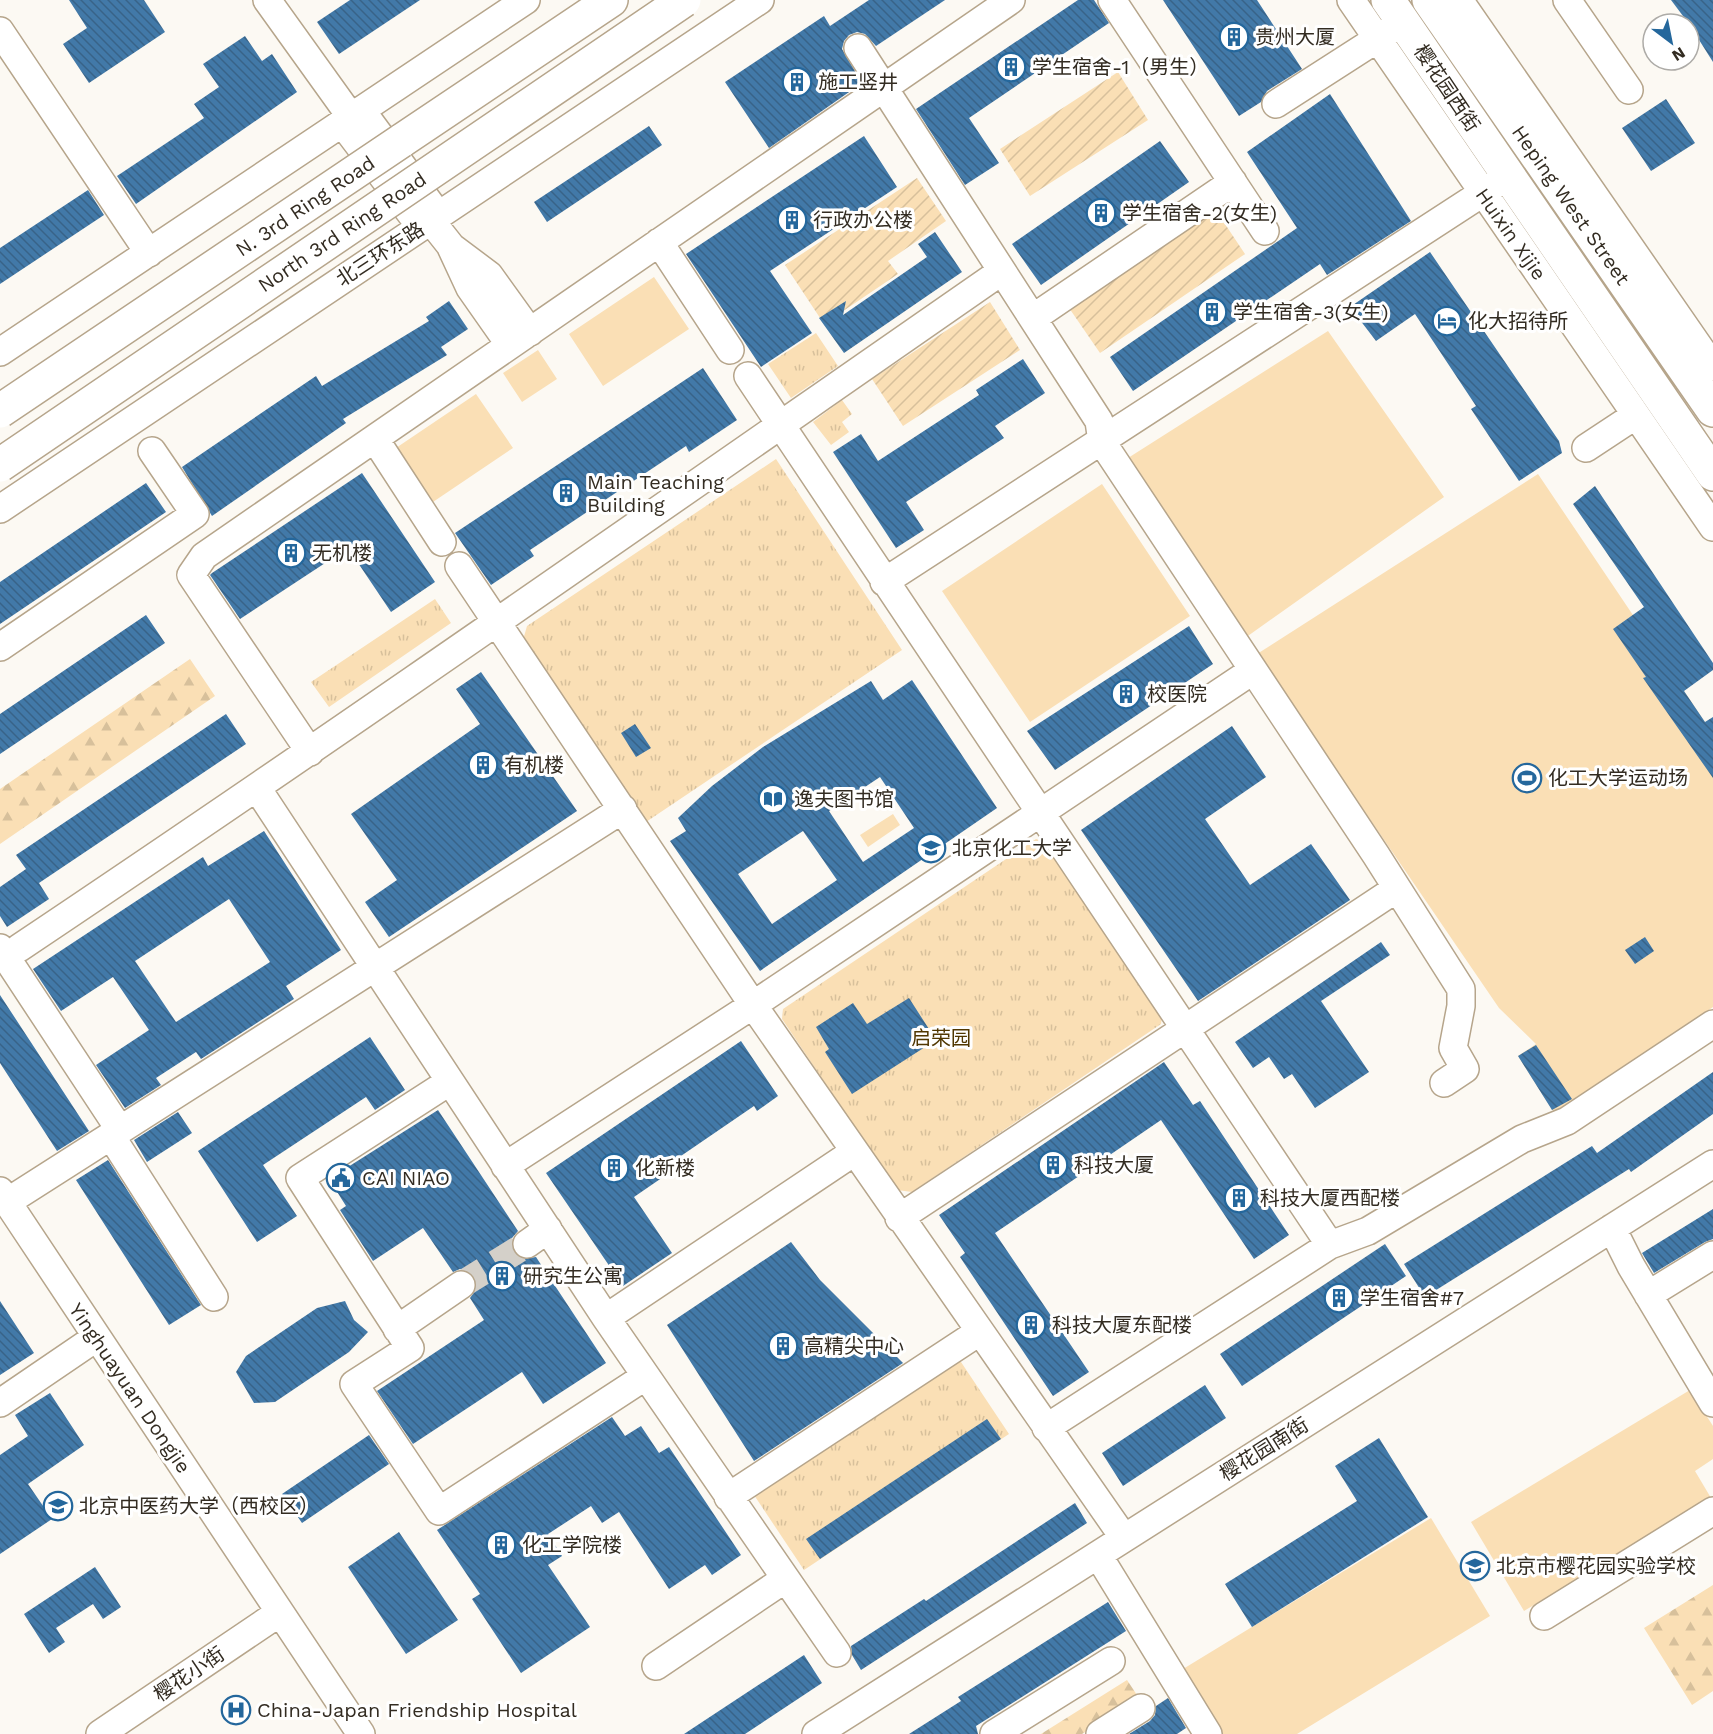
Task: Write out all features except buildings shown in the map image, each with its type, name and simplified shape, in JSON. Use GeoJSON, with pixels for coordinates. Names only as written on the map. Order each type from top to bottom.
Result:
{"type":"FeatureCollection","features":[{"type":"Feature","properties":{"kind":"main road","name":"N. 3rd Ring Road"},"geometry":{"type":"LineString","coordinates":[[0,411],[611,0]]}},
{"type":"Feature","properties":{"kind":"main road","name":"North 3rd Ring Road"},"geometry":{"type":"LineString","coordinates":[[0,465],[684,0]]}},
{"type":"Feature","properties":{"kind":"main road","name":"Heping West Street"},"geometry":{"type":"LineString","coordinates":[[1439,1],[1713,410]]}},
{"type":"Feature","properties":{"kind":"main road","name":"樱花园西街"},"geometry":{"type":"LineString","coordinates":[[1389,20],[1495,185]]}},
{"type":"Feature","properties":{"kind":"main road","name":"Heping West Street"},"geometry":{"type":"LineString","coordinates":[[1495,185],[1713,474]]}},
{"type":"Feature","properties":{"kind":"street"},"geometry":{"type":"LineString","coordinates":[[267,0],[351,117],[450,245],[470,288],[520,338]]}},
{"type":"Feature","properties":{"kind":"street"},"geometry":{"type":"LineString","coordinates":[[0,352],[526,0]]}},
{"type":"Feature","properties":{"kind":"street","name":"北三环东路"},"geometry":{"type":"LineString","coordinates":[[0,509],[268,326],[430,221],[760,0]]}},
{"type":"Feature","properties":{"kind":"street"},"geometry":{"type":"LineString","coordinates":[[310,752],[191,575],[204,556],[1011,0]]}},
{"type":"Feature","properties":{"kind":"street"},"geometry":{"type":"LineString","coordinates":[[1112,0],[1265,231]]}},
{"type":"Feature","properties":{"kind":"street"},"geometry":{"type":"LineString","coordinates":[[1276,104],[1389,20],[1351,0]]}},
{"type":"Feature","properties":{"kind":"street"},"geometry":{"type":"LineString","coordinates":[[1567,0],[1629,90]]}},
{"type":"Feature","properties":{"kind":"street"},"geometry":{"type":"LineString","coordinates":[[1439,1],[1713,367]]}},
{"type":"Feature","properties":{"kind":"street"},"geometry":{"type":"LineString","coordinates":[[0,31],[148,253]]}},
{"type":"Feature","properties":{"kind":"street"},"geometry":{"type":"LineString","coordinates":[[858,48],[1099,421],[1102,441],[1461,989],[1461,1006],[1453,1048],[1465,1069],[1444,1083]]}},
{"type":"Feature","properties":{"kind":"street"},"geometry":{"type":"LineString","coordinates":[[1033,318],[1233,182]]}},
{"type":"Feature","properties":{"kind":"street"},"geometry":{"type":"LineString","coordinates":[[884,582],[1495,185]]}},
{"type":"Feature","properties":{"kind":"street","name":"Huixin Xijie"},"geometry":{"type":"LineString","coordinates":[[1495,185],[1636,415],[1713,527]]}},
{"type":"Feature","properties":{"kind":"street"},"geometry":{"type":"LineString","coordinates":[[659,242],[730,350]]}},
{"type":"Feature","properties":{"kind":"street"},"geometry":{"type":"LineString","coordinates":[[214,1297],[9,948],[310,752],[496,620],[1002,271]]}},
{"type":"Feature","properties":{"kind":"street"},"geometry":{"type":"LineString","coordinates":[[748,376],[1330,1245]]}},
{"type":"Feature","properties":{"kind":"street"},"geometry":{"type":"LineString","coordinates":[[1586,448],[1636,415]]}},
{"type":"Feature","properties":{"kind":"street"},"geometry":{"type":"LineString","coordinates":[[375,438],[442,542]]}},
{"type":"Feature","properties":{"kind":"street"},"geometry":{"type":"LineString","coordinates":[[0,646],[195,514],[152,451]]}},
{"type":"Feature","properties":{"kind":"street"},"geometry":{"type":"LineString","coordinates":[[459,566],[753,1005],[899,1218],[1124,1538]]}},
{"type":"Feature","properties":{"kind":"street"},"geometry":{"type":"LineString","coordinates":[[505,1166],[753,1005],[1252,671]]}},
{"type":"Feature","properties":{"kind":"street"},"geometry":{"type":"LineString","coordinates":[[257,788],[505,1166],[538,1236],[606,1318],[837,1653]]}},
{"type":"Feature","properties":{"kind":"street"},"geometry":{"type":"LineString","coordinates":[[4,1197],[116,1133],[623,809]]}},
{"type":"Feature","properties":{"kind":"street"},"geometry":{"type":"LineString","coordinates":[[899,1218],[1396,889]]}},
{"type":"Feature","properties":{"kind":"street"},"geometry":{"type":"LineString","coordinates":[[1046,1428],[1330,1245],[1368,1231],[1522,1139],[1567,1121],[1713,1024]]}},
{"type":"Feature","properties":{"kind":"street"},"geometry":{"type":"LineString","coordinates":[[449,1082],[300,1178],[410,1348],[354,1384],[439,1510],[646,1376]]}},
{"type":"Feature","properties":{"kind":"street"},"geometry":{"type":"LineString","coordinates":[[606,1318],[854,1152]]}},
{"type":"Feature","properties":{"kind":"street","name":"樱花园南街"},"geometry":{"type":"LineString","coordinates":[[816,1734],[1713,1164]]}},
{"type":"Feature","properties":{"kind":"street","name":"Yinghuayuan Dongjie"},"geometry":{"type":"LineString","coordinates":[[4,1197],[361,1734]]}},
{"type":"Feature","properties":{"kind":"street"},"geometry":{"type":"LineString","coordinates":[[1612,1228],[1648,1295],[1712,1398]]}},
{"type":"Feature","properties":{"kind":"street"},"geometry":{"type":"LineString","coordinates":[[1648,1295],[1713,1255]]}},
{"type":"Feature","properties":{"kind":"street"},"geometry":{"type":"LineString","coordinates":[[397,1329],[461,1285]]}},
{"type":"Feature","properties":{"kind":"street"},"geometry":{"type":"LineString","coordinates":[[728,1497],[979,1332]]}},
{"type":"Feature","properties":{"kind":"street"},"geometry":{"type":"LineString","coordinates":[[0,1403],[97,1337]]}},
{"type":"Feature","properties":{"kind":"street"},"geometry":{"type":"LineString","coordinates":[[1544,1616],[1713,1511]]}},
{"type":"Feature","properties":{"kind":"street"},"geometry":{"type":"LineString","coordinates":[[1098,1555],[1208,1734]]}},
{"type":"Feature","properties":{"kind":"street"},"geometry":{"type":"LineString","coordinates":[[656,1666],[785,1579]]}},
{"type":"Feature","properties":{"kind":"street","name":"樱花小街"},"geometry":{"type":"LineString","coordinates":[[100,1734],[279,1613]]}},
{"type":"Feature","properties":{"kind":"street"},"geometry":{"type":"LineString","coordinates":[[994,1734],[1112,1661]]}},
{"type":"Feature","properties":{"kind":"street"},"geometry":{"type":"LineString","coordinates":[[1101,1734],[1141,1708]]}},
{"type":"Feature","properties":{"kind":"green space"},"geometry":{"type":"Polygon","coordinates":[[[1118,72],[1148,120],[1030,196],[1000,149],[1118,72]]]}},
{"type":"Feature","properties":{"kind":"green space"},"geometry":{"type":"Polygon","coordinates":[[[917,178],[946,221],[888,261],[898,274],[824,324],[785,265],[917,178]]]}},
{"type":"Feature","properties":{"kind":"green space"},"geometry":{"type":"Polygon","coordinates":[[[1213,206],[1245,254],[1100,353],[1067,305],[1213,206]]]}},
{"type":"Feature","properties":{"kind":"green space"},"geometry":{"type":"Polygon","coordinates":[[[654,277],[689,329],[603,386],[569,334],[654,277]]]}},
{"type":"Feature","properties":{"kind":"green space"},"geometry":{"type":"Polygon","coordinates":[[[990,302],[1020,350],[903,426],[872,379],[990,302]]]}},
{"type":"Feature","properties":{"kind":"green space"},"geometry":{"type":"Polygon","coordinates":[[[1328,331],[1444,497],[1245,638],[1128,458],[1328,331]]]}},
{"type":"Feature","properties":{"kind":"green space"},"geometry":{"type":"Polygon","coordinates":[[[816,333],[838,366],[791,398],[768,364],[816,333]]]}},
{"type":"Feature","properties":{"kind":"green space"},"geometry":{"type":"Polygon","coordinates":[[[538,350],[557,379],[522,402],[503,373],[538,350]]]}},
{"type":"Feature","properties":{"kind":"green space"},"geometry":{"type":"Polygon","coordinates":[[[476,394],[513,448],[427,506],[390,452],[476,394]]]}},
{"type":"Feature","properties":{"kind":"green space"},"geometry":{"type":"Polygon","coordinates":[[[842,400],[852,414],[842,422],[849,432],[831,445],[813,422],[842,400]]]}},
{"type":"Feature","properties":{"kind":"green space"},"geometry":{"type":"Polygon","coordinates":[[[776,459],[902,650],[646,822],[523,640],[527,626],[776,459]]]}},
{"type":"Feature","properties":{"kind":"green space","name":"化工大学运动场"},"geometry":{"type":"Polygon","coordinates":[[[1538,474],[1713,734],[1713,1007],[1557,1117],[1518,1056],[1536,1044],[1499,1008],[1257,654],[1538,474]]]}},
{"type":"Feature","properties":{"kind":"green space"},"geometry":{"type":"Polygon","coordinates":[[[1102,484],[1190,616],[1030,722],[942,591],[1102,484]]]}},
{"type":"Feature","properties":{"kind":"green space"},"geometry":{"type":"Polygon","coordinates":[[[435,599],[451,623],[329,707],[311,682],[435,599]]]}},
{"type":"Feature","properties":{"kind":"green space"},"geometry":{"type":"Polygon","coordinates":[[[190,659],[215,696],[0,844],[0,789],[190,659]]]}},
{"type":"Feature","properties":{"kind":"green space"},"geometry":{"type":"Polygon","coordinates":[[[893,814],[900,825],[868,847],[860,835],[893,814]]]}},
{"type":"Feature","properties":{"kind":"green space","name":"启荣园"},"geometry":{"type":"Polygon","coordinates":[[[1036,839],[1048,843],[1162,1017],[1161,1024],[912,1192],[897,1190],[782,1019],[783,1009],[1036,839]]]}},
{"type":"Feature","properties":{"kind":"green space"},"geometry":{"type":"Polygon","coordinates":[[[959,1359],[1009,1434],[804,1570],[754,1495],[959,1359]]]}},
{"type":"Feature","properties":{"kind":"green space"},"geometry":{"type":"Polygon","coordinates":[[[1690,1390],[1713,1426],[1713,1459],[1695,1471],[1711,1498],[1524,1611],[1471,1522],[1690,1390]]]}},
{"type":"Feature","properties":{"kind":"green space"},"geometry":{"type":"Polygon","coordinates":[[[1431,1518],[1490,1616],[1297,1734],[1223,1734],[1183,1669],[1431,1518]]]}},
{"type":"Feature","properties":{"kind":"green space"},"geometry":{"type":"Polygon","coordinates":[[[1713,1585],[1713,1691],[1692,1705],[1644,1628],[1713,1585]]]}},
{"type":"Feature","properties":{"kind":"green space"},"geometry":{"type":"Polygon","coordinates":[[[1127,1680],[1139,1698],[1082,1734],[1041,1734],[1127,1680]]]}},
{"type":"Feature","properties":{"kind":"tunnel"},"geometry":{"type":"LineString","coordinates":[[461,1285],[527,1244]]}},
{"type":"Feature","properties":{"kind":"place","name":"贵州大厦"},"geometry":{"type":"Point","coordinates":[1234,37]}},
{"type":"Feature","properties":{"kind":"place","name":"学生宿舍-1（男生）"},"geometry":{"type":"Point","coordinates":[1011,67]}},
{"type":"Feature","properties":{"kind":"place","name":"施工竖井"},"geometry":{"type":"Point","coordinates":[797,82]}},
{"type":"Feature","properties":{"kind":"place","name":"学生宿舍-2(女生)"},"geometry":{"type":"Point","coordinates":[1101,213]}},
{"type":"Feature","properties":{"kind":"place","name":"行政办公楼"},"geometry":{"type":"Point","coordinates":[792,220]}},
{"type":"Feature","properties":{"kind":"place","name":"学生宿舍-3(女生)"},"geometry":{"type":"Point","coordinates":[1212,312]}},
{"type":"Feature","properties":{"kind":"place","name":"化大招待所"},"geometry":{"type":"Point","coordinates":[1447,321]}},
{"type":"Feature","properties":{"kind":"place","name":"Main Teaching Building"},"geometry":{"type":"Point","coordinates":[566,493]}},
{"type":"Feature","properties":{"kind":"place","name":"无机楼"},"geometry":{"type":"Point","coordinates":[291,553]}},
{"type":"Feature","properties":{"kind":"place","name":"校医院"},"geometry":{"type":"Point","coordinates":[1126,694]}},
{"type":"Feature","properties":{"kind":"place","name":"有机楼"},"geometry":{"type":"Point","coordinates":[483,765]}},
{"type":"Feature","properties":{"kind":"place","name":"化工大学运动场"},"geometry":{"type":"Point","coordinates":[1527,778]}},
{"type":"Feature","properties":{"kind":"place","name":"逸夫图书馆"},"geometry":{"type":"Point","coordinates":[773,799]}},
{"type":"Feature","properties":{"kind":"place","name":"北京化工大学"},"geometry":{"type":"Point","coordinates":[931,848]}},
{"type":"Feature","properties":{"kind":"place","name":"科技大厦"},"geometry":{"type":"Point","coordinates":[1053,1165]}},
{"type":"Feature","properties":{"kind":"place","name":"化新楼"},"geometry":{"type":"Point","coordinates":[614,1168]}},
{"type":"Feature","properties":{"kind":"place","name":"CAI NIAO"},"geometry":{"type":"Point","coordinates":[341,1178]}},
{"type":"Feature","properties":{"kind":"place","name":"科技大厦西配楼"},"geometry":{"type":"Point","coordinates":[1239,1198]}},
{"type":"Feature","properties":{"kind":"place","name":"研究生公寓"},"geometry":{"type":"Point","coordinates":[502,1276]}},
{"type":"Feature","properties":{"kind":"place","name":"学生宿舍#7"},"geometry":{"type":"Point","coordinates":[1339,1298]}},
{"type":"Feature","properties":{"kind":"place","name":"科技大厦东配楼"},"geometry":{"type":"Point","coordinates":[1031,1325]}},
{"type":"Feature","properties":{"kind":"place","name":"高精尖中心"},"geometry":{"type":"Point","coordinates":[783,1346]}},
{"type":"Feature","properties":{"kind":"place","name":"北京中医药大学（西校区）"},"geometry":{"type":"Point","coordinates":[58,1506]}},
{"type":"Feature","properties":{"kind":"place","name":"化工学院楼"},"geometry":{"type":"Point","coordinates":[501,1545]}},
{"type":"Feature","properties":{"kind":"place","name":"北京市樱花园实验学校"},"geometry":{"type":"Point","coordinates":[1475,1566]}},
{"type":"Feature","properties":{"kind":"place","name":"China-Japan Friendship Hospital"},"geometry":{"type":"Point","coordinates":[236,1710]}}]}
